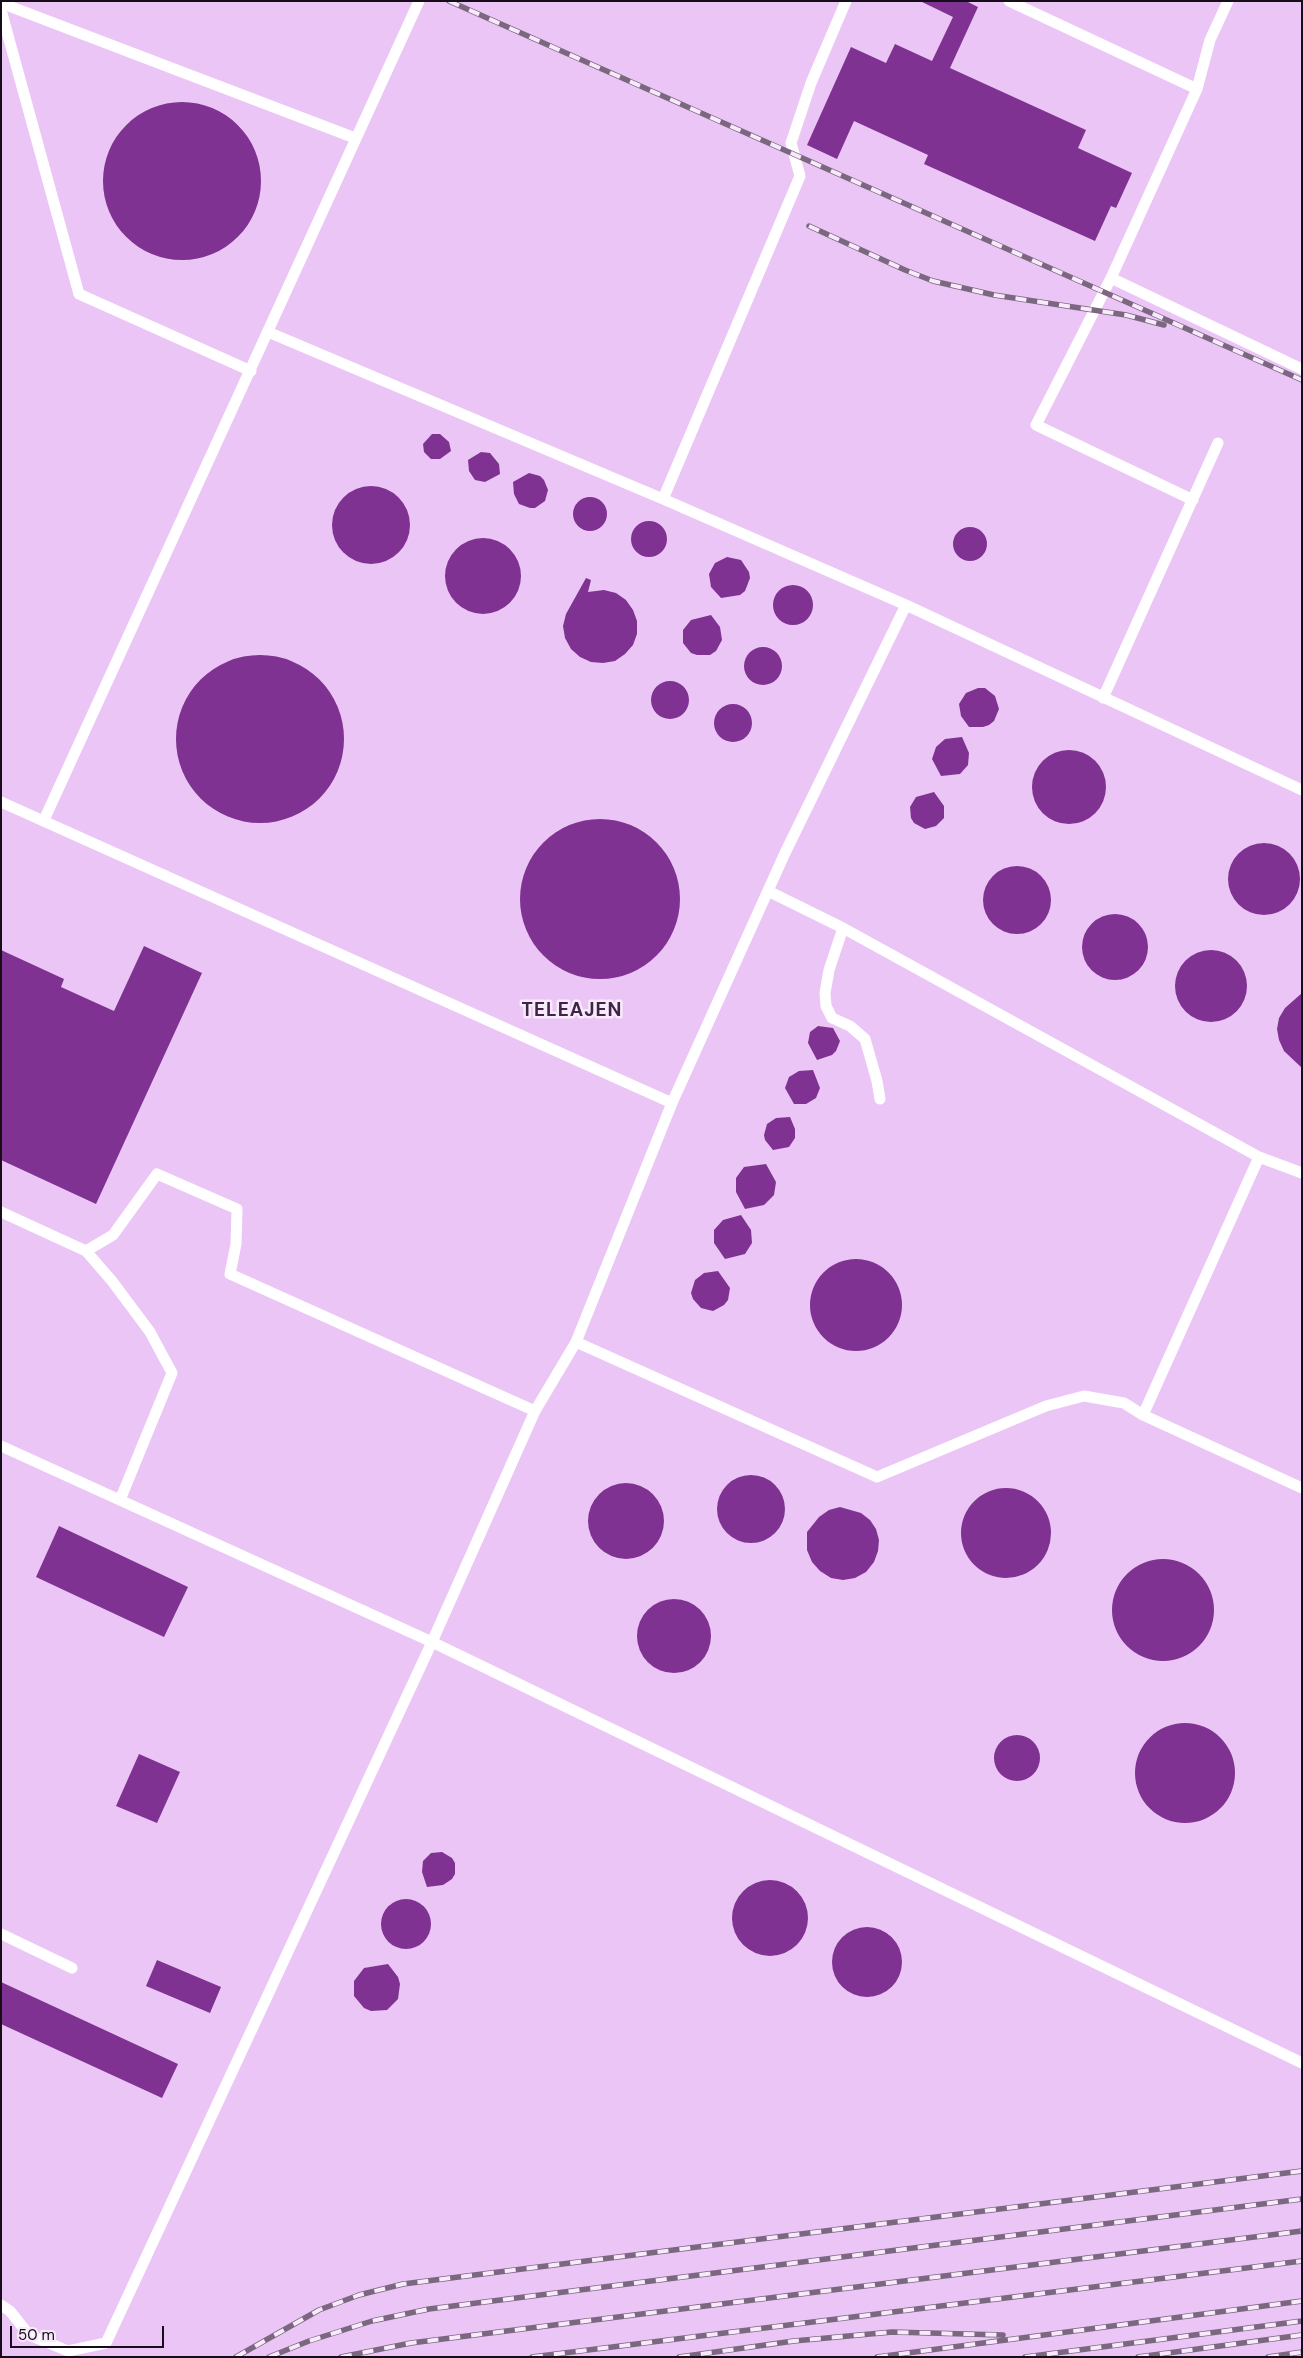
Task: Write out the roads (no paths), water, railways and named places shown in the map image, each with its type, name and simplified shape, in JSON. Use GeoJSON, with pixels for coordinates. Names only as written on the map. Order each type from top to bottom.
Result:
{"type":"FeatureCollection","features":[{"type":"Feature","properties":{"kind":"lane"},"geometry":{"type":"LineString","coordinates":[[44,820],[419,1]]}},
{"type":"Feature","properties":{"kind":"lane"},"geometry":{"type":"LineString","coordinates":[[663,499],[800,176],[791,143],[811,83],[846,1]]}},
{"type":"Feature","properties":{"kind":"lane"},"geometry":{"type":"LineString","coordinates":[[1009,1],[1198,89]]}},
{"type":"Feature","properties":{"kind":"lane"},"geometry":{"type":"LineString","coordinates":[[1193,500],[1036,425],[1111,278],[1198,89],[1210,40],[1228,1]]}},
{"type":"Feature","properties":{"kind":"lane"},"geometry":{"type":"LineString","coordinates":[[1,3],[355,138]]}},
{"type":"Feature","properties":{"kind":"lane"},"geometry":{"type":"LineString","coordinates":[[1,10],[78,294],[251,371]]}},
{"type":"Feature","properties":{"kind":"lane"},"geometry":{"type":"LineString","coordinates":[[1111,278],[1302,369]]}},
{"type":"Feature","properties":{"kind":"lane"},"geometry":{"type":"LineString","coordinates":[[268,332],[663,499],[906,605],[1302,790]]}},
{"type":"Feature","properties":{"kind":"lane"},"geometry":{"type":"LineString","coordinates":[[1103,698],[1218,443]]}},
{"type":"Feature","properties":{"kind":"lane"},"geometry":{"type":"LineString","coordinates":[[1,2305],[10,2311],[29,2335],[68,2351],[106,2343],[432,1642],[535,1411],[576,1342],[672,1103],[785,852],[906,605]]}},
{"type":"Feature","properties":{"kind":"lane"},"geometry":{"type":"LineString","coordinates":[[1,802],[672,1103]]}},
{"type":"Feature","properties":{"kind":"lane"},"geometry":{"type":"LineString","coordinates":[[768,891],[843,928],[1260,1157],[1302,1173]]}},
{"type":"Feature","properties":{"kind":"lane"},"geometry":{"type":"LineString","coordinates":[[843,928],[829,970],[824,993],[826,1006],[832,1018],[850,1026],[865,1040],[877,1081],[880,1099]]}},
{"type":"Feature","properties":{"kind":"lane"},"geometry":{"type":"LineString","coordinates":[[1143,1415],[1260,1157]]}},
{"type":"Feature","properties":{"kind":"lane"},"geometry":{"type":"LineString","coordinates":[[86,1251],[113,1234],[157,1174],[237,1209],[236,1244],[230,1274],[535,1411]]}},
{"type":"Feature","properties":{"kind":"lane"},"geometry":{"type":"LineString","coordinates":[[1,1212],[86,1251],[112,1281],[150,1332],[172,1373],[120,1500]]}},
{"type":"Feature","properties":{"kind":"lane"},"geometry":{"type":"LineString","coordinates":[[576,1342],[877,1477],[1046,1406],[1084,1396],[1124,1403],[1143,1415],[1302,1488]]}},
{"type":"Feature","properties":{"kind":"lane"},"geometry":{"type":"LineString","coordinates":[[1,1446],[432,1642],[1302,2063]]}},
{"type":"Feature","properties":{"kind":"lane"},"geometry":{"type":"LineString","coordinates":[[1,1934],[72,1968]]}},
{"type":"Feature","properties":{"kind":"railway"},"geometry":{"type":"LineString","coordinates":[[449,1],[1302,380]]}},
{"type":"Feature","properties":{"kind":"railway"},"geometry":{"type":"LineString","coordinates":[[809,226],[933,281],[994,295],[1126,315],[1164,325]]}},
{"type":"Feature","properties":{"kind":"railway"},"geometry":{"type":"LineString","coordinates":[[236,2357],[319,2310],[359,2295],[403,2284],[1302,2171]]}},
{"type":"Feature","properties":{"kind":"railway"},"geometry":{"type":"LineString","coordinates":[[269,2357],[309,2341],[372,2321],[429,2309],[1302,2199]]}},
{"type":"Feature","properties":{"kind":"railway"},"geometry":{"type":"LineString","coordinates":[[341,2357],[411,2343],[1302,2231]]}},
{"type":"Feature","properties":{"kind":"railway"},"geometry":{"type":"LineString","coordinates":[[532,2357],[1302,2261]]}},
{"type":"Feature","properties":{"kind":"railway"},"geometry":{"type":"LineString","coordinates":[[877,2357],[1302,2301]]}},
{"type":"Feature","properties":{"kind":"railway"},"geometry":{"type":"LineString","coordinates":[[1025,2357],[1302,2321]]}},
{"type":"Feature","properties":{"kind":"railway"},"geometry":{"type":"LineString","coordinates":[[679,2357],[794,2341],[892,2332],[1003,2335]]}},
{"type":"Feature","properties":{"kind":"railway"},"geometry":{"type":"LineString","coordinates":[[1138,2357],[1302,2335]]}},
{"type":"Feature","properties":{"kind":"railway"},"geometry":{"type":"LineString","coordinates":[[1268,2357],[1302,2352]]}},
{"type":"Feature","properties":{"kind":"district","name":"TELEAJEN"},"geometry":{"type":"Point","coordinates":[572,1011]}}]}
